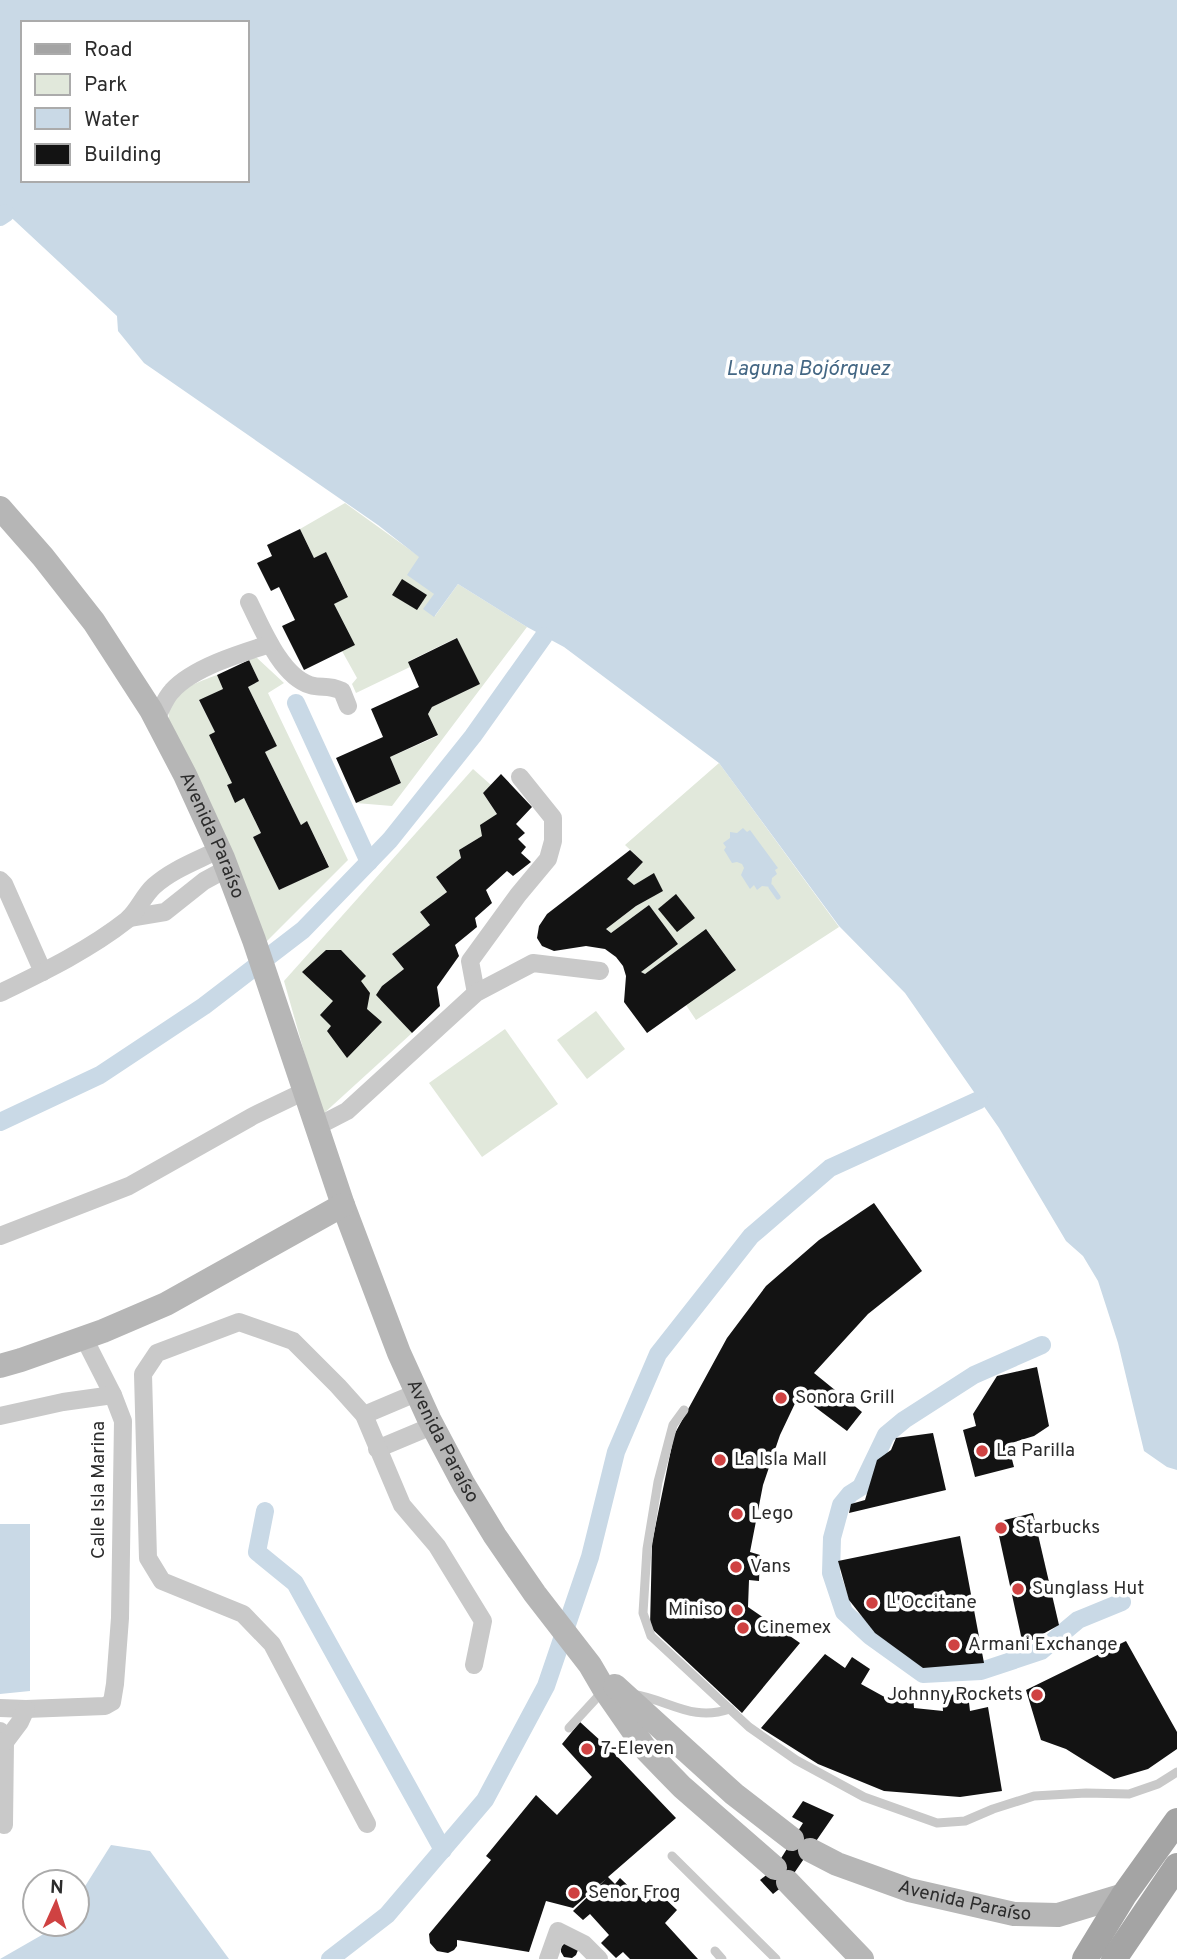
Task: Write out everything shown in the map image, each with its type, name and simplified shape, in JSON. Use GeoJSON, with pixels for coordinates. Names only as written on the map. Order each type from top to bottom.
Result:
{"type":"FeatureCollection","features":[{"type":"Feature","properties":{"kind":"main road"},"geometry":{"type":"LineString","coordinates":[[1085,1959],[1124,1895],[1177,1821]]}},
{"type":"Feature","properties":{"kind":"main road"},"geometry":{"type":"LineString","coordinates":[[1114,1959],[1177,1866]]}},
{"type":"Feature","properties":{"kind":"street","name":"Avenida Paraíso"},"geometry":{"type":"LineString","coordinates":[[0,508],[94,622],[156,719],[185,775],[224,859],[270,985],[343,1205],[416,1393],[464,1485],[495,1536],[586,1660],[613,1689],[734,1794],[801,1844],[837,1864],[909,1890],[1014,1914],[1058,1915],[1124,1895]]}},
{"type":"Feature","properties":{"kind":"street"},"geometry":{"type":"LineString","coordinates":[[248,603],[270,644],[292,676],[311,686],[331,685],[342,691],[348,706]]}},
{"type":"Feature","properties":{"kind":"street"},"geometry":{"type":"LineString","coordinates":[[156,719],[171,691],[193,674],[270,644]]}},
{"type":"Feature","properties":{"kind":"street"},"geometry":{"type":"LineString","coordinates":[[476,993],[470,961],[548,859],[553,841],[553,818],[520,777]]}},
{"type":"Feature","properties":{"kind":"street"},"geometry":{"type":"LineString","coordinates":[[130,918],[165,912],[204,881],[224,859]]}},
{"type":"Feature","properties":{"kind":"street"},"geometry":{"type":"LineString","coordinates":[[0,993],[43,972],[130,918],[151,888],[169,874],[224,859]]}},
{"type":"Feature","properties":{"kind":"street"},"geometry":{"type":"LineString","coordinates":[[0,880],[5,884],[43,972]]}},
{"type":"Feature","properties":{"kind":"street"},"geometry":{"type":"LineString","coordinates":[[316,1127],[347,1111],[476,993],[533,963],[600,971]]}},
{"type":"Feature","properties":{"kind":"street"},"geometry":{"type":"LineString","coordinates":[[0,1236],[129,1186],[253,1116],[305,1091]]}},
{"type":"Feature","properties":{"kind":"street"},"geometry":{"type":"LineString","coordinates":[[0,1366],[84,1338],[166,1304],[343,1205]]}},
{"type":"Feature","properties":{"kind":"street"},"geometry":{"type":"LineString","coordinates":[[367,1824],[272,1644],[243,1614],[162,1581],[148,1558],[143,1374],[157,1353],[239,1322],[293,1341],[364,1415],[402,1505],[437,1546],[483,1621],[474,1665]]}},
{"type":"Feature","properties":{"kind":"street"},"geometry":{"type":"LineString","coordinates":[[84,1338],[113,1395]]}},
{"type":"Feature","properties":{"kind":"street"},"geometry":{"type":"LineString","coordinates":[[364,1415],[416,1393]]}},
{"type":"Feature","properties":{"kind":"street","name":"Calle Isla Marina"},"geometry":{"type":"LineString","coordinates":[[0,1416],[63,1402],[113,1395],[124,1421],[120,1618],[112,1702],[105,1706],[26,1709]]}},
{"type":"Feature","properties":{"kind":"street"},"geometry":{"type":"LineString","coordinates":[[377,1449],[432,1426]]}},
{"type":"Feature","properties":{"kind":"street","name":"Avenida Paraíso"},"geometry":{"type":"LineString","coordinates":[[613,1689],[647,1751],[682,1787],[781,1875],[862,1959]]}},
{"type":"Feature","properties":{"kind":"street"},"geometry":{"type":"LineString","coordinates":[[0,1708],[26,1709],[20,1721],[2,1737],[4,1825]]}},
{"type":"Feature","properties":{"kind":"street"},"geometry":{"type":"LineString","coordinates":[[713,1815],[734,1794]]}},
{"type":"Feature","properties":{"kind":"street"},"geometry":{"type":"LineString","coordinates":[[548,1959],[558,1931],[584,1944],[599,1959]]}},
{"type":"Feature","properties":{"kind":"lane"},"geometry":{"type":"LineString","coordinates":[[684,1410],[673,1425],[658,1482],[647,1549],[643,1613],[651,1636],[749,1727],[796,1760],[864,1797],[937,1823],[965,1821],[1034,1796],[1129,1794],[1158,1784],[1177,1772]]}},
{"type":"Feature","properties":{"kind":"lane"},"geometry":{"type":"LineString","coordinates":[[569,1728],[613,1689],[649,1697],[696,1714],[730,1709]]}},
{"type":"Feature","properties":{"kind":"lane"},"geometry":{"type":"LineString","coordinates":[[672,1856],[776,1959]]}},
{"type":"Feature","properties":{"kind":"green space"},"geometry":{"type":"Polygon","coordinates":[[[345,503],[420,557],[434,594],[435,616],[458,584],[527,627],[392,806],[356,803],[401,783],[390,757],[438,736],[428,714],[432,707],[479,684],[456,638],[409,661],[410,667],[356,693],[352,684],[357,678],[342,651],[354,645],[334,604],[348,596],[326,553],[314,558],[300,529],[345,503]]]}},
{"type":"Feature","properties":{"kind":"green space"},"geometry":{"type":"Polygon","coordinates":[[[256,657],[284,683],[268,693],[348,860],[264,944],[168,725],[170,708],[178,695],[217,675],[223,689],[199,701],[215,732],[232,783],[227,785],[235,802],[244,798],[261,833],[253,837],[279,890],[329,866],[307,822],[301,825],[265,752],[277,746],[248,687],[259,681],[249,660],[256,657]]]}},
{"type":"Feature","properties":{"kind":"green space"},"geometry":{"type":"Polygon","coordinates":[[[719,763],[839,927],[696,1020],[686,1005],[736,970],[707,930],[645,974],[641,972],[678,944],[649,905],[611,933],[606,929],[636,906],[662,891],[654,874],[634,885],[627,879],[643,862],[625,845],[719,763]]]}},
{"type":"Feature","properties":{"kind":"green space"},"geometry":{"type":"Polygon","coordinates":[[[473,769],[491,785],[483,793],[497,814],[482,836],[459,850],[461,858],[436,877],[447,892],[420,912],[430,925],[392,954],[404,969],[382,986],[377,995],[412,1033],[322,1115],[284,981],[473,769]]]}},
{"type":"Feature","properties":{"kind":"green space"},"geometry":{"type":"Polygon","coordinates":[[[596,1011],[625,1049],[587,1079],[557,1040],[596,1011]]]}},
{"type":"Feature","properties":{"kind":"green space"},"geometry":{"type":"Polygon","coordinates":[[[505,1029],[558,1104],[482,1157],[429,1083],[505,1029]]]}},
{"type":"Feature","properties":{"kind":"water","name":"Laguna Bojórquez"},"geometry":{"type":"Polygon","coordinates":[[[0,0],[1177,0],[1177,1470],[1167,1467],[1144,1451],[1118,1343],[1098,1281],[1083,1256],[1066,1241],[999,1128],[905,993],[839,926],[719,763],[564,647],[458,584],[434,617],[423,609],[434,594],[407,575],[419,557],[378,525],[144,363],[118,331],[117,316],[0,207],[0,0]]]}},
{"type":"Feature","properties":{"kind":"water"},"geometry":{"type":"Polygon","coordinates":[[[743,828],[747,832],[750,830],[778,868],[775,870],[777,874],[772,878],[771,887],[762,886],[757,890],[754,885],[750,889],[741,875],[744,868],[742,864],[732,863],[724,850],[726,847],[723,843],[730,838],[730,832],[737,833],[743,828]]]}},
{"type":"Feature","properties":{"kind":"water"},"geometry":{"type":"Polygon","coordinates":[[[0,1524],[30,1524],[30,1691],[0,1694],[0,1524]]]}},
{"type":"Feature","properties":{"kind":"water"},"geometry":{"type":"Polygon","coordinates":[[[111,1845],[150,1851],[229,1959],[0,1959],[37,1938],[91,1938],[91,1877],[111,1845]]]}},
{"type":"Feature","properties":{"kind":"building"},"geometry":{"type":"Polygon","coordinates":[[[300,529],[314,558],[326,552],[348,597],[334,604],[355,645],[304,670],[282,626],[295,620],[279,587],[271,591],[257,563],[272,556],[267,545],[300,529]]]}},
{"type":"Feature","properties":{"kind":"building"},"geometry":{"type":"Polygon","coordinates":[[[402,579],[427,595],[417,610],[392,595],[402,579]]]}},
{"type":"Feature","properties":{"kind":"building"},"geometry":{"type":"Polygon","coordinates":[[[457,638],[480,684],[432,707],[428,714],[438,735],[390,757],[401,783],[356,803],[336,758],[383,737],[371,709],[419,687],[408,662],[457,638]]]}},
{"type":"Feature","properties":{"kind":"building"},"geometry":{"type":"Polygon","coordinates":[[[249,660],[259,681],[248,687],[277,746],[265,752],[301,825],[307,821],[329,867],[279,890],[253,837],[261,833],[244,798],[235,803],[227,785],[232,783],[209,735],[215,732],[199,700],[223,689],[217,675],[249,660]]]}},
{"type":"Feature","properties":{"kind":"building"},"geometry":{"type":"Polygon","coordinates":[[[501,774],[532,807],[516,824],[525,833],[518,839],[526,847],[521,853],[531,862],[513,876],[507,871],[486,890],[492,903],[475,918],[477,927],[455,945],[459,956],[437,987],[440,1006],[412,1033],[376,995],[382,986],[404,969],[392,954],[430,925],[420,912],[447,892],[436,877],[461,858],[459,850],[482,836],[480,825],[497,814],[483,793],[501,774]]]}},
{"type":"Feature","properties":{"kind":"building"},"geometry":{"type":"Polygon","coordinates":[[[630,850],[643,862],[627,879],[634,885],[654,873],[663,891],[636,906],[606,929],[611,933],[649,905],[678,944],[641,972],[645,974],[706,929],[736,970],[647,1033],[624,1002],[626,976],[616,957],[605,949],[586,946],[554,951],[542,946],[537,938],[539,926],[547,914],[630,850]]]}},
{"type":"Feature","properties":{"kind":"building"},"geometry":{"type":"Polygon","coordinates":[[[676,894],[695,918],[677,932],[658,909],[676,894]]]}},
{"type":"Feature","properties":{"kind":"building"},"geometry":{"type":"Polygon","coordinates":[[[326,950],[341,950],[366,976],[361,981],[370,993],[367,1009],[382,1022],[347,1058],[327,1031],[331,1026],[320,1015],[333,1001],[302,972],[326,950]]]}},
{"type":"Feature","properties":{"kind":"building","name":"La Isla Mall"},"geometry":{"type":"Polygon","coordinates":[[[874,1203],[922,1271],[868,1314],[814,1373],[862,1412],[847,1431],[799,1395],[780,1435],[763,1485],[750,1552],[760,1555],[759,1581],[749,1580],[748,1607],[800,1643],[742,1713],[650,1627],[652,1543],[674,1435],[727,1338],[766,1286],[819,1240],[874,1203]]]}},
{"type":"Feature","properties":{"kind":"building"},"geometry":{"type":"Polygon","coordinates":[[[1037,1367],[1049,1426],[1034,1436],[1008,1444],[1014,1467],[975,1477],[963,1430],[976,1426],[973,1414],[997,1376],[1037,1367]]]}},
{"type":"Feature","properties":{"kind":"building","name":"La Isla Mall"},"geometry":{"type":"Polygon","coordinates":[[[933,1433],[946,1490],[849,1513],[851,1504],[865,1500],[877,1460],[891,1450],[896,1438],[933,1433]]]}},
{"type":"Feature","properties":{"kind":"building"},"geometry":{"type":"Polygon","coordinates":[[[1033,1513],[1059,1625],[1023,1645],[996,1522],[1033,1513]]]}},
{"type":"Feature","properties":{"kind":"building"},"geometry":{"type":"Polygon","coordinates":[[[960,1536],[984,1663],[923,1668],[875,1633],[849,1600],[838,1561],[960,1536]]]}},
{"type":"Feature","properties":{"kind":"building"},"geometry":{"type":"Polygon","coordinates":[[[1126,1641],[1177,1732],[1177,1749],[1148,1769],[1114,1779],[1066,1749],[1041,1740],[1026,1690],[1126,1641]]]}},
{"type":"Feature","properties":{"kind":"building"},"geometry":{"type":"Polygon","coordinates":[[[825,1654],[845,1668],[852,1657],[870,1669],[861,1684],[890,1700],[893,1687],[913,1694],[914,1708],[943,1711],[942,1695],[968,1694],[970,1711],[988,1707],[1002,1791],[960,1797],[884,1791],[818,1764],[761,1728],[825,1654]]]}},
{"type":"Feature","properties":{"kind":"building"},"geometry":{"type":"Polygon","coordinates":[[[580,1722],[614,1753],[676,1818],[608,1877],[615,1884],[620,1878],[646,1903],[657,1891],[677,1910],[665,1923],[698,1959],[630,1959],[623,1952],[616,1958],[601,1943],[609,1935],[590,1914],[583,1920],[573,1911],[606,1879],[573,1908],[546,1901],[529,1952],[457,1940],[454,1950],[448,1953],[437,1951],[430,1943],[429,1934],[491,1860],[486,1856],[536,1795],[557,1815],[592,1777],[562,1744],[580,1722]]]}},
{"type":"Feature","properties":{"kind":"building"},"geometry":{"type":"Polygon","coordinates":[[[803,1801],[834,1815],[788,1882],[773,1894],[760,1880],[775,1868],[803,1823],[792,1817],[803,1801]]]}},
{"type":"Feature","properties":{"kind":"building"},"geometry":{"type":"Polygon","coordinates":[[[565,1943],[578,1950],[572,1958],[564,1957],[561,1952],[565,1943]]]}},
{"type":"Feature","properties":{"kind":"waterway"},"geometry":{"type":"LineString","coordinates":[[0,217],[6,213]]}},
{"type":"Feature","properties":{"kind":"waterway"},"geometry":{"type":"LineString","coordinates":[[0,1122],[100,1075],[204,1006],[303,930],[390,840],[473,736],[544,636]]}},
{"type":"Feature","properties":{"kind":"waterway"},"geometry":{"type":"LineString","coordinates":[[296,703],[369,862]]}},
{"type":"Feature","properties":{"kind":"waterway"},"geometry":{"type":"LineString","coordinates":[[771,887],[778,897]]}},
{"type":"Feature","properties":{"kind":"waterway"},"geometry":{"type":"LineString","coordinates":[[330,1959],[387,1915],[485,1800],[546,1686],[590,1557],[616,1452],[658,1354],[751,1236],[830,1168],[979,1100]]}},
{"type":"Feature","properties":{"kind":"waterway"},"geometry":{"type":"LineString","coordinates":[[1042,1345],[974,1375],[904,1420],[886,1435],[861,1487],[850,1494],[841,1505],[832,1538],[831,1573],[844,1612],[870,1636],[923,1674],[981,1671],[1041,1651],[1078,1620],[1122,1602]]}},
{"type":"Feature","properties":{"kind":"waterway"},"geometry":{"type":"LineString","coordinates":[[265,1511],[257,1552],[295,1583],[443,1850]]}},
{"type":"Feature","properties":{"kind":"place","name":"Sonora Grill"},"geometry":{"type":"Point","coordinates":[781,1398]}},
{"type":"Feature","properties":{"kind":"place","name":"La Parilla"},"geometry":{"type":"Point","coordinates":[982,1451]}},
{"type":"Feature","properties":{"kind":"place","name":"La Isla Mall"},"geometry":{"type":"Point","coordinates":[720,1460]}},
{"type":"Feature","properties":{"kind":"place","name":"Lego"},"geometry":{"type":"Point","coordinates":[737,1514]}},
{"type":"Feature","properties":{"kind":"place","name":"Starbucks"},"geometry":{"type":"Point","coordinates":[1001,1528]}},
{"type":"Feature","properties":{"kind":"place","name":"Vans"},"geometry":{"type":"Point","coordinates":[736,1567]}},
{"type":"Feature","properties":{"kind":"place","name":"Sunglass Hut"},"geometry":{"type":"Point","coordinates":[1018,1589]}},
{"type":"Feature","properties":{"kind":"place","name":"L'Occitane"},"geometry":{"type":"Point","coordinates":[872,1603]}},
{"type":"Feature","properties":{"kind":"place","name":"Miniso"},"geometry":{"type":"Point","coordinates":[737,1610]}},
{"type":"Feature","properties":{"kind":"place","name":"Cinemex"},"geometry":{"type":"Point","coordinates":[743,1628]}},
{"type":"Feature","properties":{"kind":"place","name":"Armani Exchange"},"geometry":{"type":"Point","coordinates":[954,1645]}},
{"type":"Feature","properties":{"kind":"place","name":"Johnny Rockets"},"geometry":{"type":"Point","coordinates":[1037,1695]}},
{"type":"Feature","properties":{"kind":"place","name":"7-Eleven"},"geometry":{"type":"Point","coordinates":[587,1749]}},
{"type":"Feature","properties":{"kind":"place","name":"Senor Frog"},"geometry":{"type":"Point","coordinates":[574,1893]}}]}
